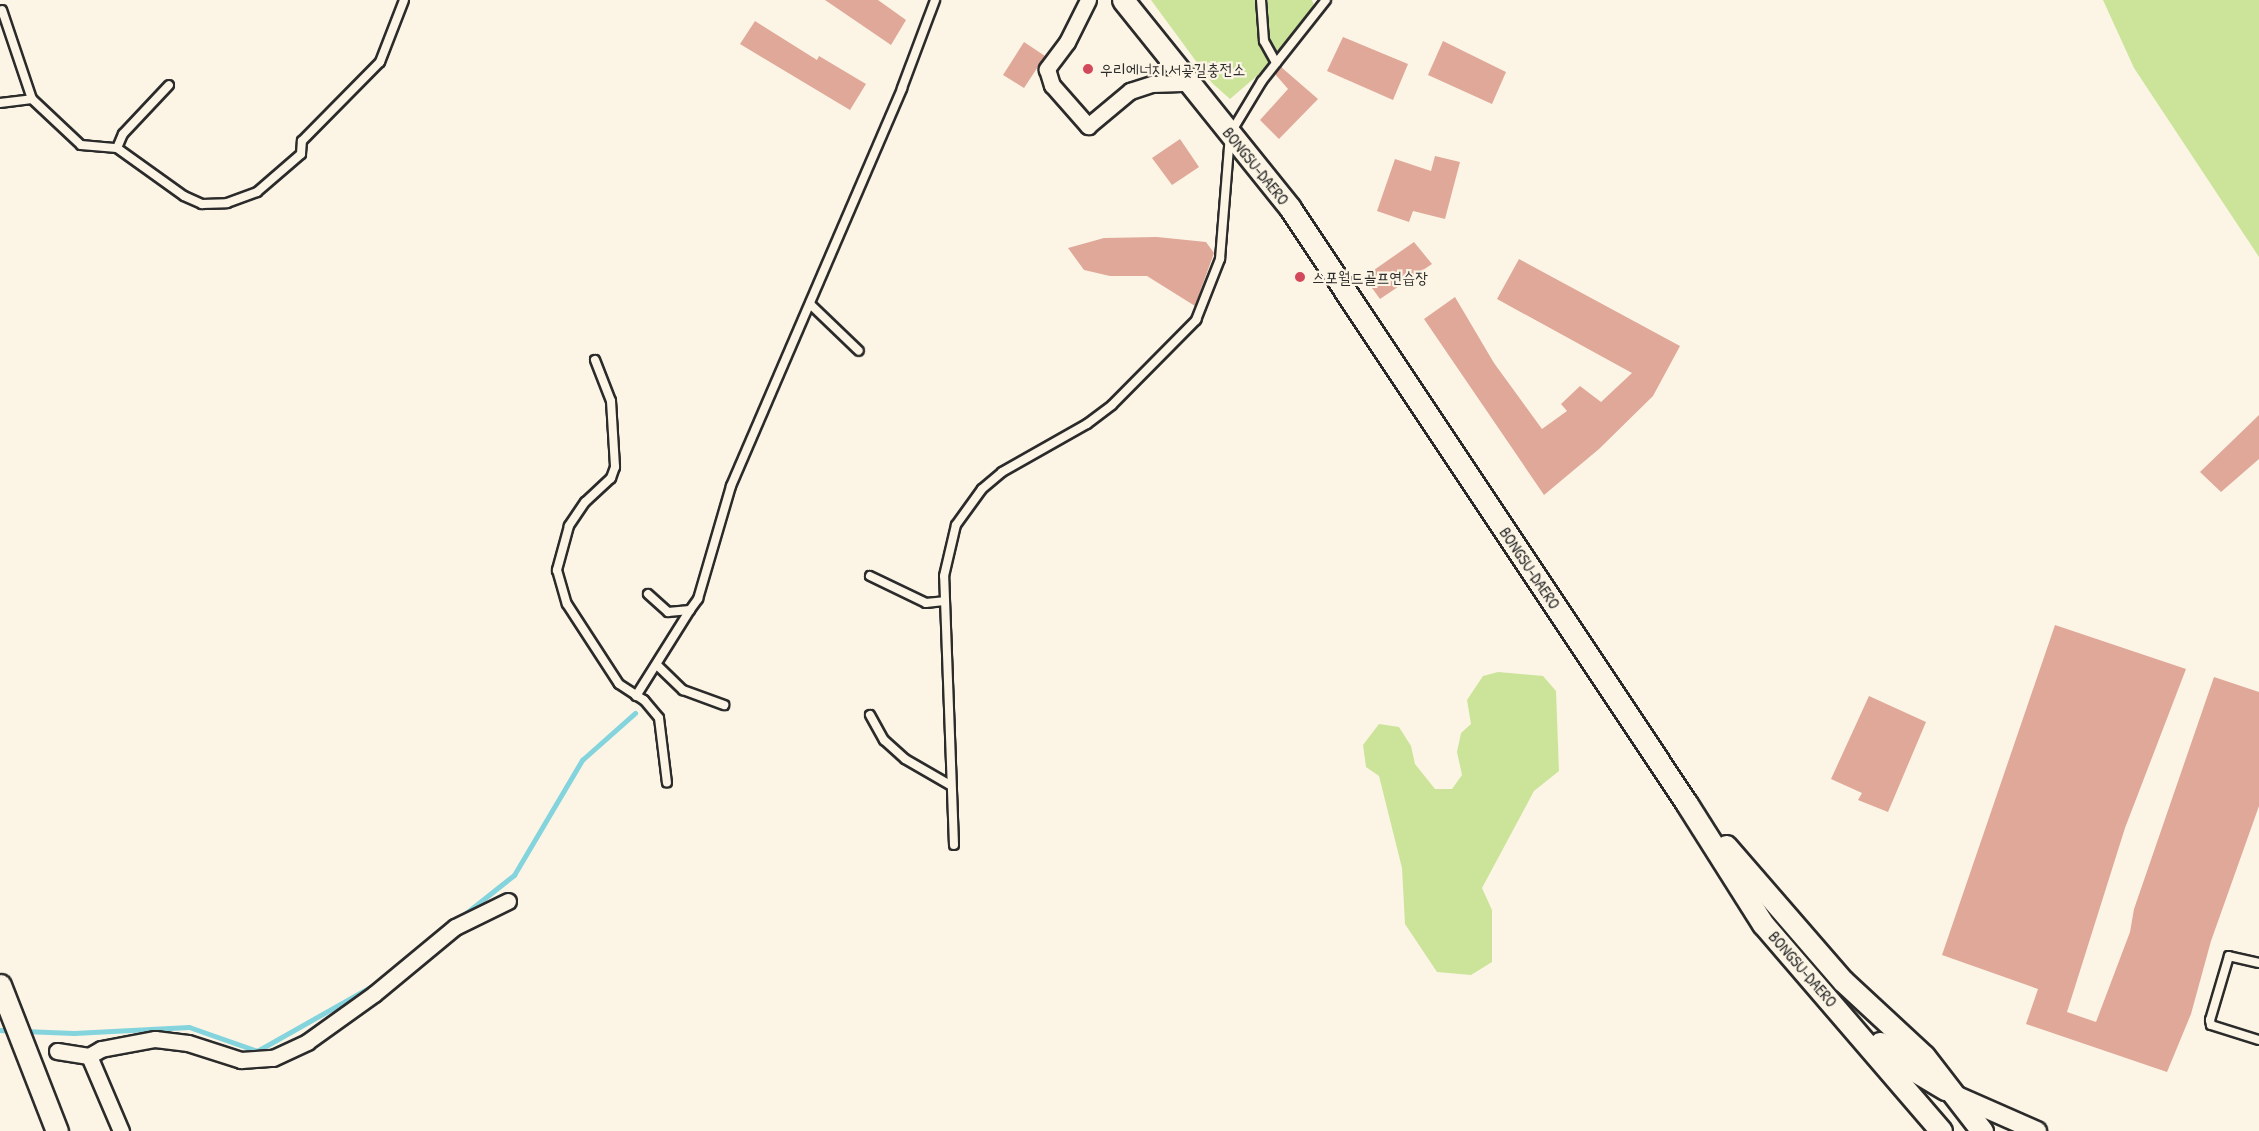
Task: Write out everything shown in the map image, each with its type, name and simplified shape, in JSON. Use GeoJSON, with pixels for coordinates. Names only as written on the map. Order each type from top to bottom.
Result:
{"type":"FeatureCollection","features":[{"type":"Feature","properties":{"kind":"main road","name":"BONGSU-DAERO"},"geometry":{"type":"LineString","coordinates":[[1123,0],[1290,208],[1688,804],[1763,924],[1941,1131]]}},
{"type":"Feature","properties":{"kind":"main road"},"geometry":{"type":"LineString","coordinates":[[1688,804],[1843,981],[1924,1056],[1983,1131]]}},
{"type":"Feature","properties":{"kind":"main road"},"geometry":{"type":"LineString","coordinates":[[0,985],[57,1131]]}},
{"type":"Feature","properties":{"kind":"main road"},"geometry":{"type":"LineString","coordinates":[[1845,1018],[1910,1068],[1953,1094]]}},
{"type":"Feature","properties":{"kind":"street"},"geometry":{"type":"LineString","coordinates":[[1088,0],[1067,42],[1047,69],[1052,85],[1088,126],[1130,92],[1152,84],[1189,83]]}},
{"type":"Feature","properties":{"kind":"street"},"geometry":{"type":"LineString","coordinates":[[57,1052],[89,1056],[101,1049],[155,1039],[188,1043],[241,1060],[273,1058],[307,1042],[374,994],[455,927],[508,901]]}},
{"type":"Feature","properties":{"kind":"street"},"geometry":{"type":"LineString","coordinates":[[89,1056],[121,1131]]}},
{"type":"Feature","properties":{"kind":"street"},"geometry":{"type":"LineString","coordinates":[[1953,1094],[2037,1131]]}},
{"type":"Feature","properties":{"kind":"lane"},"geometry":{"type":"LineString","coordinates":[[2,10],[32,99],[81,145],[117,148],[184,196],[202,204],[226,203],[257,192],[301,154],[302,141],[380,62],[404,0]]}},
{"type":"Feature","properties":{"kind":"lane"},"geometry":{"type":"LineString","coordinates":[[636,696],[658,666],[698,600],[731,486],[811,305],[935,0]]}},
{"type":"Feature","properties":{"kind":"lane"},"geometry":{"type":"LineString","coordinates":[[1261,0],[1264,41],[1276,63]]}},
{"type":"Feature","properties":{"kind":"lane"},"geometry":{"type":"LineString","coordinates":[[954,845],[944,576],[956,525],[982,489],[1002,472],[1112,405],[1196,320],[1220,259],[1230,134],[1276,63],[1326,0]]}},
{"type":"Feature","properties":{"kind":"lane"},"geometry":{"type":"LineString","coordinates":[[117,148],[123,134],[169,86]]}},
{"type":"Feature","properties":{"kind":"lane"},"geometry":{"type":"LineString","coordinates":[[0,103],[32,99]]}},
{"type":"Feature","properties":{"kind":"lane"},"geometry":{"type":"LineString","coordinates":[[811,305],[859,351]]}},
{"type":"Feature","properties":{"kind":"lane"},"geometry":{"type":"LineString","coordinates":[[595,360],[611,401],[615,467],[612,478],[585,502],[569,526],[557,570],[567,604],[619,684],[636,696],[659,718],[667,783]]}},
{"type":"Feature","properties":{"kind":"lane"},"geometry":{"type":"LineString","coordinates":[[870,576],[926,603],[944,601]]}},
{"type":"Feature","properties":{"kind":"lane"},"geometry":{"type":"LineString","coordinates":[[648,594],[668,612],[690,610]]}},
{"type":"Feature","properties":{"kind":"lane"},"geometry":{"type":"LineString","coordinates":[[658,666],[683,690],[724,705]]}},
{"type":"Feature","properties":{"kind":"lane"},"geometry":{"type":"LineString","coordinates":[[870,715],[884,740],[905,759],[950,784]]}},
{"type":"Feature","properties":{"kind":"lane"},"geometry":{"type":"LineString","coordinates":[[2259,963],[2229,956],[2210,1020],[2211,1026],[2259,1040]]}},
{"type":"Feature","properties":{"kind":"green space"},"geometry":{"type":"Polygon","coordinates":[[[1151,0],[1312,0],[1314,5],[1258,75],[1230,99],[1212,83],[1151,0]]]}},
{"type":"Feature","properties":{"kind":"green space"},"geometry":{"type":"Polygon","coordinates":[[[2103,0],[2259,0],[2259,257],[2134,68],[2103,0]]]}},
{"type":"Feature","properties":{"kind":"green space"},"geometry":{"type":"Polygon","coordinates":[[[1498,672],[1543,676],[1556,691],[1559,771],[1534,791],[1482,888],[1492,910],[1492,962],[1471,975],[1437,972],[1405,924],[1402,868],[1379,776],[1366,767],[1363,745],[1379,724],[1399,727],[1411,746],[1415,764],[1435,789],[1452,789],[1462,775],[1457,752],[1461,733],[1471,724],[1467,700],[1483,676],[1498,672]]]}},
{"type":"Feature","properties":{"kind":"building"},"geometry":{"type":"Polygon","coordinates":[[[825,0],[878,0],[906,20],[891,45],[825,0]]]}},
{"type":"Feature","properties":{"kind":"building"},"geometry":{"type":"Polygon","coordinates":[[[755,21],[817,60],[819,56],[866,84],[850,110],[740,44],[755,21]]]}},
{"type":"Feature","properties":{"kind":"building"},"geometry":{"type":"Polygon","coordinates":[[[1343,37],[1408,64],[1393,100],[1327,71],[1343,37]]]}},
{"type":"Feature","properties":{"kind":"building"},"geometry":{"type":"Polygon","coordinates":[[[1443,41],[1506,72],[1492,104],[1428,75],[1443,41]]]}},
{"type":"Feature","properties":{"kind":"building"},"geometry":{"type":"Polygon","coordinates":[[[1024,42],[1045,56],[1024,88],[1003,75],[1024,42]]]}},
{"type":"Feature","properties":{"kind":"building"},"geometry":{"type":"Polygon","coordinates":[[[1281,67],[1318,99],[1279,139],[1260,120],[1288,89],[1275,74],[1281,67]]]}},
{"type":"Feature","properties":{"kind":"building"},"geometry":{"type":"Polygon","coordinates":[[[1180,139],[1199,167],[1172,185],[1152,158],[1180,139]]]}},
{"type":"Feature","properties":{"kind":"building"},"geometry":{"type":"Polygon","coordinates":[[[1435,156],[1460,162],[1445,219],[1413,211],[1409,222],[1377,211],[1395,159],[1431,171],[1435,156]]]}},
{"type":"Feature","properties":{"kind":"building"},"geometry":{"type":"Polygon","coordinates":[[[1157,237],[1206,242],[1214,253],[1195,306],[1147,276],[1110,276],[1084,270],[1068,248],[1104,238],[1157,237]]]}},
{"type":"Feature","properties":{"kind":"building"},"geometry":{"type":"Polygon","coordinates":[[[1414,242],[1432,264],[1380,299],[1364,277],[1414,242]]]}},
{"type":"Feature","properties":{"kind":"building"},"geometry":{"type":"Polygon","coordinates":[[[1519,259],[1680,346],[1653,396],[1599,449],[1544,495],[1424,319],[1455,297],[1494,363],[1542,429],[1567,411],[1561,404],[1580,386],[1601,402],[1632,373],[1497,299],[1519,259]]]}},
{"type":"Feature","properties":{"kind":"building"},"geometry":{"type":"Polygon","coordinates":[[[2259,415],[2259,459],[2221,492],[2200,472],[2259,415]]]}},
{"type":"Feature","properties":{"kind":"building"},"geometry":{"type":"Polygon","coordinates":[[[2055,625],[2186,669],[2125,828],[2067,1012],[2096,1022],[2130,932],[2134,909],[2214,677],[2259,692],[2259,806],[2211,941],[2191,1014],[2167,1072],[2026,1024],[2038,989],[1942,955],[2055,625]]]}},
{"type":"Feature","properties":{"kind":"building"},"geometry":{"type":"Polygon","coordinates":[[[1869,696],[1926,722],[1888,812],[1858,800],[1862,793],[1831,779],[1869,696]]]}},
{"type":"Feature","properties":{"kind":"waterway"},"geometry":{"type":"LineString","coordinates":[[461,917],[514,875],[582,760],[635,713]]}},
{"type":"Feature","properties":{"kind":"waterway"},"geometry":{"type":"LineString","coordinates":[[23,1031],[74,1033],[189,1027],[257,1051],[379,982]]}},
{"type":"Feature","properties":{"kind":"waterway"},"geometry":{"type":"LineString","coordinates":[[0,1030],[14,1031]]}},
{"type":"Feature","properties":{"kind":"place","name":"우리에너지 서곶길충전소"},"geometry":{"type":"Point","coordinates":[1088,69]}},
{"type":"Feature","properties":{"kind":"place","name":"스포월드골프연습장"},"geometry":{"type":"Point","coordinates":[1300,277]}}]}
